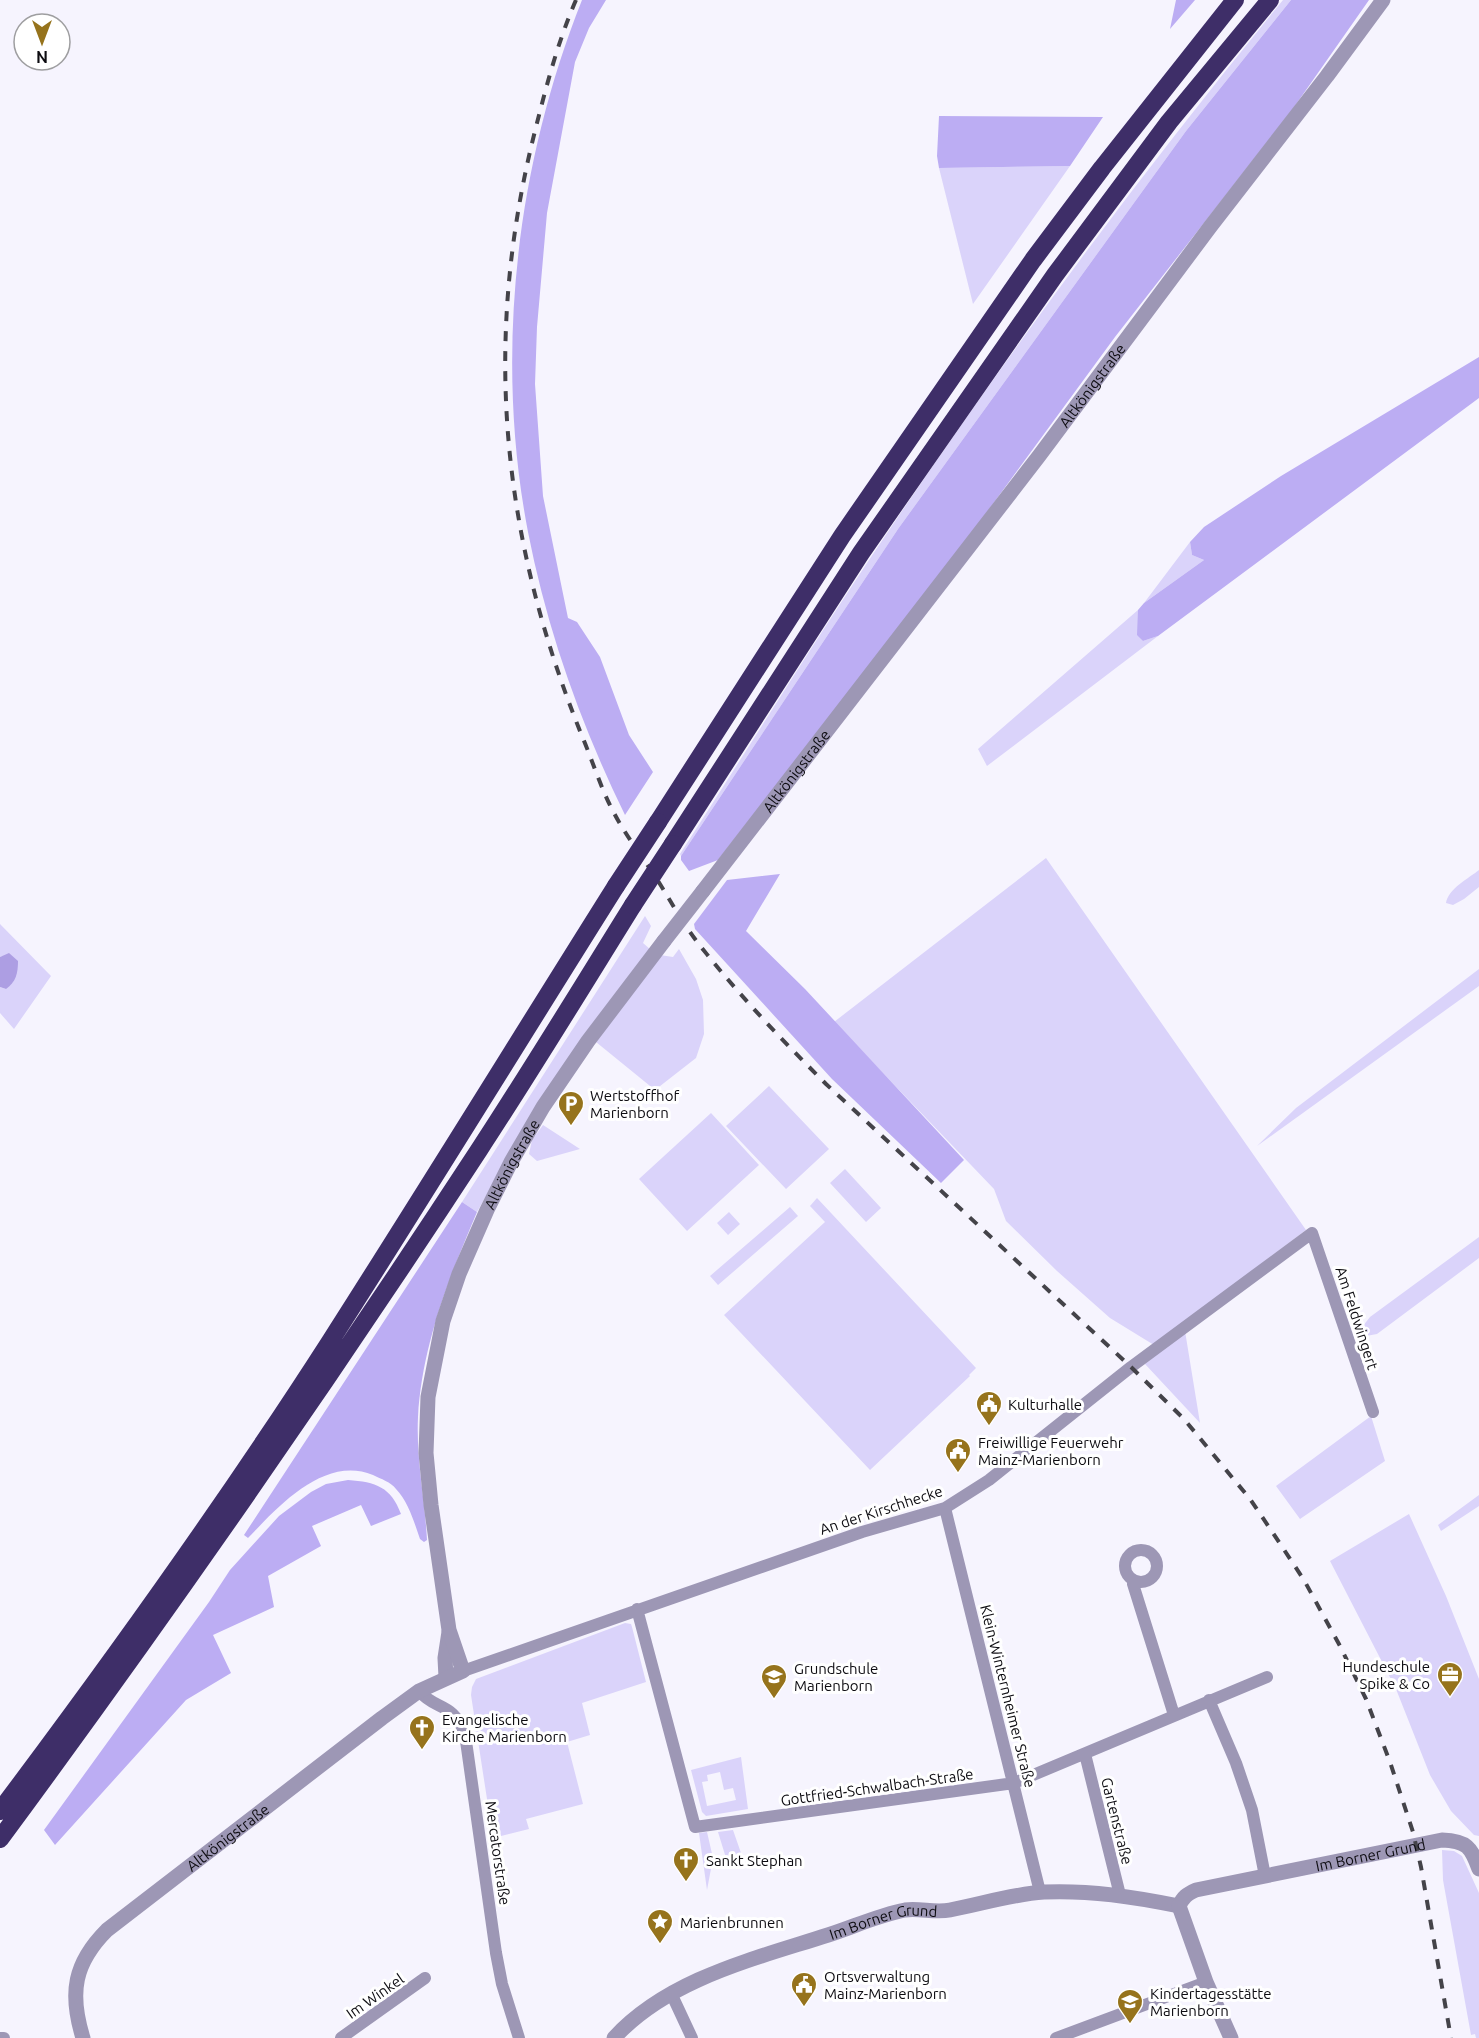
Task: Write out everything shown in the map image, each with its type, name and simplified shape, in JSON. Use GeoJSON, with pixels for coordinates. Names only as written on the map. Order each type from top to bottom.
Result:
{"type":"FeatureCollection","features":[{"type":"Feature","properties":{"kind":"highway"},"geometry":{"type":"LineString","coordinates":[[0,1811],[91,1690],[227,1496],[330,1341],[616,886],[842,536],[1033,260],[1109,159],[1235,0]]}},
{"type":"Feature","properties":{"kind":"highway"},"geometry":{"type":"LineString","coordinates":[[0,1839],[163,1616],[345,1352],[480,1148],[633,905],[861,553],[1055,275],[1169,122],[1270,0]]}},
{"type":"Feature","properties":{"kind":"street","name":"Altkönigstraße"},"geometry":{"type":"LineString","coordinates":[[83,2038],[76,2005],[77,1978],[89,1950],[107,1930],[419,1691],[463,1671],[449,1629],[431,1505],[426,1453],[429,1397],[443,1321],[459,1274],[487,1210],[543,1107],[588,1041],[1040,456],[1383,0]]}},
{"type":"Feature","properties":{"kind":"street","name":"Am Feldwingert"},"geometry":{"type":"LineString","coordinates":[[1312,1233],[1373,1413]]}},
{"type":"Feature","properties":{"kind":"street","name":"An der Kirschhecke"},"geometry":{"type":"LineString","coordinates":[[463,1671],[862,1532],[945,1508],[990,1480],[1131,1367],[1312,1233]]}},
{"type":"Feature","properties":{"kind":"street","name":"Klein-Winternheimer Straße"},"geometry":{"type":"LineString","coordinates":[[945,1508],[1040,1892]]}},
{"type":"Feature","properties":{"kind":"street"},"geometry":{"type":"LineString","coordinates":[[1135,1581],[1133,1584],[1174,1715]]}},
{"type":"Feature","properties":{"kind":"street","name":"Gottfried-Schwalbach-Straße"},"geometry":{"type":"LineString","coordinates":[[637,1609],[695,1827],[1014,1783],[1267,1677]]}},
{"type":"Feature","properties":{"kind":"street","name":"Altkönigstraße"},"geometry":{"type":"LineString","coordinates":[[446,1677],[449,1629]]}},
{"type":"Feature","properties":{"kind":"street","name":"Mercatorstraße"},"geometry":{"type":"LineString","coordinates":[[419,1691],[423,1696],[447,1707],[454,1714],[465,1734],[502,1984],[519,2038]]}},
{"type":"Feature","properties":{"kind":"street"},"geometry":{"type":"LineString","coordinates":[[1209,1700],[1236,1763],[1252,1810],[1264,1876]]}},
{"type":"Feature","properties":{"kind":"street","name":"Gartenstraße"},"geometry":{"type":"LineString","coordinates":[[1085,1754],[1120,1895]]}},
{"type":"Feature","properties":{"kind":"street","name":"Im Borner Grund"},"geometry":{"type":"LineString","coordinates":[[614,2038],[644,2010],[671,1993],[730,1968],[898,1912],[948,1911],[1040,1892],[1120,1895],[1179,1906],[1182,1899],[1196,1890],[1443,1840],[1455,1840],[1466,1845],[1472,1850],[1479,1869]]}},
{"type":"Feature","properties":{"kind":"street"},"geometry":{"type":"LineString","coordinates":[[1179,1906],[1206,1982],[1231,2038]]}},
{"type":"Feature","properties":{"kind":"street","name":"Im Winkel"},"geometry":{"type":"LineString","coordinates":[[341,2038],[425,1978]]}},
{"type":"Feature","properties":{"kind":"street"},"geometry":{"type":"LineString","coordinates":[[1056,2038],[1206,1982]]}},
{"type":"Feature","properties":{"kind":"street"},"geometry":{"type":"LineString","coordinates":[[671,1993],[692,2038]]}},
{"type":"Feature","properties":{"kind":"shaded area"},"geometry":{"type":"Polygon","coordinates":[[[582,0],[606,0],[589,28],[575,62],[547,213],[537,327],[535,384],[543,496],[568,618],[577,622],[600,657],[629,735],[653,772],[625,815],[580,712],[545,605],[528,532],[518,465],[513,398],[513,330],[518,262],[527,195],[541,128],[559,63],[582,0]]]}},
{"type":"Feature","properties":{"kind":"shaded area"},"geometry":{"type":"Polygon","coordinates":[[[1176,0],[1195,0],[1170,29],[1176,0]]]}},
{"type":"Feature","properties":{"kind":"shaded area"},"geometry":{"type":"Polygon","coordinates":[[[1283,0],[1291,0],[1186,131],[898,529],[681,856],[680,854],[842,602],[964,421],[1067,278],[1173,137],[1283,0]]]}},
{"type":"Feature","properties":{"kind":"shaded area"},"geometry":{"type":"Polygon","coordinates":[[[1291,0],[1369,0],[1292,110],[1115,337],[957,553],[718,860],[689,871],[681,860],[681,856],[898,529],[1186,131],[1291,0]]]}},
{"type":"Feature","properties":{"kind":"shaded area"},"geometry":{"type":"Polygon","coordinates":[[[939,116],[1103,117],[1070,166],[939,168],[937,156],[939,116]]]}},
{"type":"Feature","properties":{"kind":"shaded area"},"geometry":{"type":"Polygon","coordinates":[[[1070,166],[973,304],[939,168],[1070,166]]]}},
{"type":"Feature","properties":{"kind":"shaded area"},"geometry":{"type":"Polygon","coordinates":[[[1479,357],[1479,398],[1158,636],[1143,641],[1137,635],[1138,610],[1144,603],[1204,560],[1192,555],[1190,542],[1204,527],[1281,476],[1479,357]]]}},
{"type":"Feature","properties":{"kind":"shaded area"},"geometry":{"type":"Polygon","coordinates":[[[1190,542],[1192,555],[1204,560],[1144,603],[1190,542]]]}},
{"type":"Feature","properties":{"kind":"shaded area"},"geometry":{"type":"Polygon","coordinates":[[[1138,610],[1138,635],[1143,641],[1158,636],[987,766],[978,749],[1138,610]]]}},
{"type":"Feature","properties":{"kind":"shaded area"},"geometry":{"type":"Polygon","coordinates":[[[1046,858],[1306,1230],[1154,1345],[1110,1318],[1006,1221],[994,1189],[834,1022],[1046,858]]]}},
{"type":"Feature","properties":{"kind":"shaded area"},"geometry":{"type":"Polygon","coordinates":[[[1479,870],[1479,887],[1453,905],[1446,903],[1455,889],[1479,870]]]}},
{"type":"Feature","properties":{"kind":"shaded area"},"geometry":{"type":"Polygon","coordinates":[[[780,874],[746,931],[805,989],[964,1160],[941,1183],[832,1079],[695,929],[694,924],[727,880],[780,874]]]}},
{"type":"Feature","properties":{"kind":"shaded area"},"geometry":{"type":"Polygon","coordinates":[[[645,916],[651,926],[643,943],[651,950],[506,1160],[477,1212],[462,1202],[645,916]]]}},
{"type":"Feature","properties":{"kind":"shaded area"},"geometry":{"type":"Polygon","coordinates":[[[0,924],[51,976],[14,1029],[0,1013],[0,987],[6,989],[3,956],[0,957],[0,924]]]}},
{"type":"Feature","properties":{"kind":"shaded area"},"geometry":{"type":"Polygon","coordinates":[[[679,949],[696,979],[703,1000],[704,1034],[696,1058],[655,1090],[596,1042],[660,955],[673,957],[679,949]]]}},
{"type":"Feature","properties":{"kind":"shaded area"},"geometry":{"type":"Polygon","coordinates":[[[9,953],[18,961],[18,965],[14,980],[6,989],[0,987],[0,957],[9,953]]]}},
{"type":"Feature","properties":{"kind":"shaded area"},"geometry":{"type":"Polygon","coordinates":[[[1479,969],[1479,986],[1257,1146],[1296,1108],[1479,969]]]}},
{"type":"Feature","properties":{"kind":"shaded area"},"geometry":{"type":"Polygon","coordinates":[[[769,1086],[829,1149],[786,1189],[726,1126],[769,1086]]]}},
{"type":"Feature","properties":{"kind":"shaded area"},"geometry":{"type":"Polygon","coordinates":[[[711,1113],[759,1165],[687,1231],[639,1179],[711,1113]]]}},
{"type":"Feature","properties":{"kind":"shaded area"},"geometry":{"type":"Polygon","coordinates":[[[543,1125],[580,1149],[537,1161],[529,1154],[532,1140],[543,1125]]]}},
{"type":"Feature","properties":{"kind":"shaded area"},"geometry":{"type":"Polygon","coordinates":[[[845,1169],[881,1208],[866,1222],[830,1183],[845,1169]]]}},
{"type":"Feature","properties":{"kind":"shaded area"},"geometry":{"type":"Polygon","coordinates":[[[817,1198],[976,1368],[870,1470],[724,1315],[825,1222],[810,1206],[817,1198]]]}},
{"type":"Feature","properties":{"kind":"shaded area"},"geometry":{"type":"Polygon","coordinates":[[[462,1202],[477,1212],[438,1312],[425,1364],[418,1417],[418,1448],[427,1540],[424,1542],[420,1539],[408,1506],[394,1487],[373,1475],[355,1471],[337,1472],[303,1487],[273,1512],[248,1538],[244,1535],[462,1202]]]}},
{"type":"Feature","properties":{"kind":"shaded area"},"geometry":{"type":"Polygon","coordinates":[[[790,1207],[798,1216],[718,1285],[710,1276],[790,1207]]]}},
{"type":"Feature","properties":{"kind":"shaded area"},"geometry":{"type":"Polygon","coordinates":[[[729,1212],[740,1224],[728,1235],[717,1223],[729,1212]]]}},
{"type":"Feature","properties":{"kind":"shaded area"},"geometry":{"type":"Polygon","coordinates":[[[1479,1237],[1479,1258],[1377,1334],[1366,1336],[1359,1331],[1370,1317],[1479,1237]]]}},
{"type":"Feature","properties":{"kind":"shaded area"},"geometry":{"type":"Polygon","coordinates":[[[1185,1331],[1200,1423],[1145,1364],[1185,1331]]]}},
{"type":"Feature","properties":{"kind":"shaded area"},"geometry":{"type":"Polygon","coordinates":[[[1371,1416],[1385,1461],[1300,1519],[1276,1486],[1371,1416]]]}},
{"type":"Feature","properties":{"kind":"shaded area"},"geometry":{"type":"Polygon","coordinates":[[[348,1480],[367,1482],[381,1488],[392,1498],[401,1514],[371,1526],[361,1505],[312,1526],[321,1546],[268,1576],[274,1607],[213,1635],[231,1673],[186,1700],[55,1845],[44,1830],[230,1570],[279,1516],[311,1492],[326,1484],[348,1480]]]}},
{"type":"Feature","properties":{"kind":"shaded area"},"geometry":{"type":"Polygon","coordinates":[[[1479,1495],[1479,1506],[1441,1531],[1438,1525],[1479,1495]]]}},
{"type":"Feature","properties":{"kind":"shaded area"},"geometry":{"type":"Polygon","coordinates":[[[1409,1514],[1446,1596],[1479,1679],[1479,1836],[1474,1835],[1451,1811],[1430,1775],[1396,1689],[1330,1561],[1409,1514]]]}},
{"type":"Feature","properties":{"kind":"shaded area"},"geometry":{"type":"Polygon","coordinates":[[[625,1623],[631,1624],[646,1682],[582,1703],[590,1735],[567,1742],[583,1804],[526,1819],[529,1829],[493,1838],[471,1695],[476,1679],[625,1623]]]}},
{"type":"Feature","properties":{"kind":"shaded area"},"geometry":{"type":"Polygon","coordinates":[[[741,1757],[748,1809],[706,1816],[702,1812],[691,1770],[741,1757]],[[720,1772],[707,1775],[708,1781],[702,1782],[707,1806],[736,1800],[733,1788],[724,1790],[720,1772]]]}},
{"type":"Feature","properties":{"kind":"shaded area"},"geometry":{"type":"Polygon","coordinates":[[[733,1830],[741,1853],[726,1858],[718,1832],[733,1830]]]}},
{"type":"Feature","properties":{"kind":"shaded area"},"geometry":{"type":"Polygon","coordinates":[[[707,1832],[713,1858],[707,1890],[699,1833],[707,1832]]]}},
{"type":"Feature","properties":{"kind":"shaded area"},"geometry":{"type":"Polygon","coordinates":[[[1442,1850],[1454,1851],[1462,1856],[1479,1893],[1479,2038],[1476,2038],[1475,2034],[1471,2035],[1443,1880],[1442,1850]]]}},
{"type":"Feature","properties":{"kind":"railway"},"geometry":{"type":"LineString","coordinates":[[576,0],[548,81],[518,209],[509,286],[505,362],[508,437],[518,512],[533,587],[555,661],[605,795],[623,829],[692,935],[728,980],[792,1050],[1131,1367],[1184,1419],[1250,1499],[1304,1580],[1340,1646],[1366,1699],[1390,1762],[1413,1832],[1421,1867],[1451,2038]]}},
{"type":"Feature","properties":{"kind":"place","name":"Wertstoffhof Marienborn"},"geometry":{"type":"Point","coordinates":[571,1127]}},
{"type":"Feature","properties":{"kind":"place","name":"Kulturhalle"},"geometry":{"type":"Point","coordinates":[989,1427]}},
{"type":"Feature","properties":{"kind":"place","name":"Freiwillige Feuerwehr Mainz-Marienborn"},"geometry":{"type":"Point","coordinates":[958,1474]}},
{"type":"Feature","properties":{"kind":"place","name":"Hundeschule Spike & Co"},"geometry":{"type":"Point","coordinates":[1450,1698]}},
{"type":"Feature","properties":{"kind":"place","name":"Grundschule Marienborn"},"geometry":{"type":"Point","coordinates":[774,1700]}},
{"type":"Feature","properties":{"kind":"place","name":"Evangelische Kirche Marienborn"},"geometry":{"type":"Point","coordinates":[422,1751]}},
{"type":"Feature","properties":{"kind":"place","name":"Sankt Stephan"},"geometry":{"type":"Point","coordinates":[686,1883]}},
{"type":"Feature","properties":{"kind":"place","name":"Marienbrunnen"},"geometry":{"type":"Point","coordinates":[660,1945]}},
{"type":"Feature","properties":{"kind":"place","name":"Ortsverwaltung Mainz-Marienborn"},"geometry":{"type":"Point","coordinates":[804,2008]}},
{"type":"Feature","properties":{"kind":"place","name":"Kindertagesstätte Marienborn"},"geometry":{"type":"Point","coordinates":[1130,2025]}}]}
